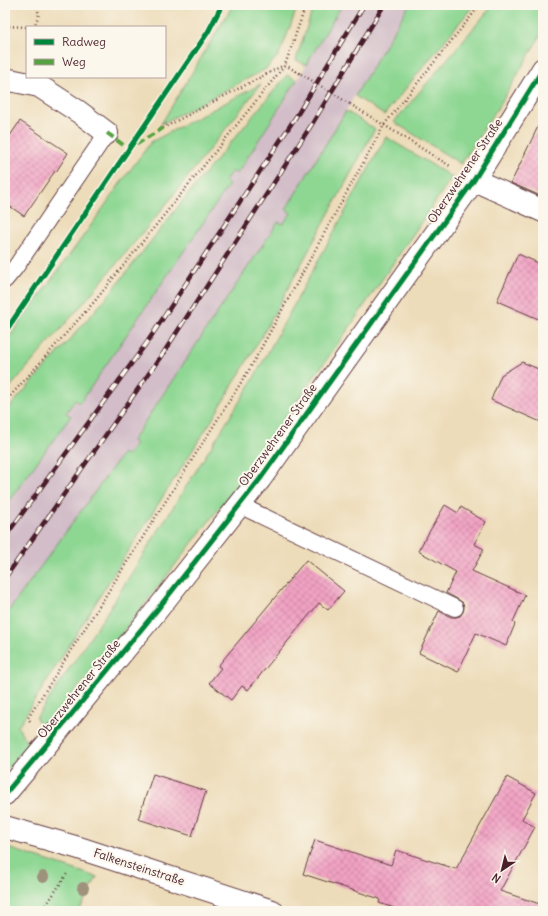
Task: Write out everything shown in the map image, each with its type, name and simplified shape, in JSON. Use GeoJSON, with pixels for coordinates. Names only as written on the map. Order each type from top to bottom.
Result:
{"type":"FeatureCollection","features":[{"type":"Feature","properties":{"kind":"street","name":"Oberzwehrener Straße"},"geometry":{"type":"LineString","coordinates":[[5,794],[153,615],[264,472],[474,180],[543,69]]}},
{"type":"Feature","properties":{"kind":"street"},"geometry":{"type":"LineString","coordinates":[[5,79],[39,86],[80,112],[107,133]]}},
{"type":"Feature","properties":{"kind":"street"},"geometry":{"type":"LineString","coordinates":[[474,180],[543,211]]}},
{"type":"Feature","properties":{"kind":"street","name":"Falkensteinstraße"},"geometry":{"type":"LineString","coordinates":[[5,827],[79,848],[272,911]]}},
{"type":"Feature","properties":{"kind":"lane"},"geometry":{"type":"LineString","coordinates":[[5,280],[16,268],[107,133]]}},
{"type":"Feature","properties":{"kind":"lane"},"geometry":{"type":"LineString","coordinates":[[239,505],[455,608]]}},
{"type":"Feature","properties":{"kind":"path"},"geometry":{"type":"LineString","coordinates":[[34,26],[39,14],[36,5]]}},
{"type":"Feature","properties":{"kind":"path"},"geometry":{"type":"LineString","coordinates":[[5,402],[94,302],[285,65],[306,5]]}},
{"type":"Feature","properties":{"kind":"path"},"geometry":{"type":"LineString","coordinates":[[47,744],[28,718],[249,370],[384,125],[480,5]]}},
{"type":"Feature","properties":{"kind":"path"},"geometry":{"type":"LineString","coordinates":[[5,26],[26,27]]}},
{"type":"Feature","properties":{"kind":"path"},"geometry":{"type":"LineString","coordinates":[[285,65],[448,164]]}},
{"type":"Feature","properties":{"kind":"path"},"geometry":{"type":"LineString","coordinates":[[163,128],[285,65]]}},
{"type":"Feature","properties":{"kind":"path"},"geometry":{"type":"LineString","coordinates":[[40,911],[47,904],[65,876]]}},
{"type":"Feature","properties":{"kind":"shaded area"},"geometry":{"type":"Polygon","coordinates":[[[342,5],[409,5],[287,209],[291,212],[283,225],[278,222],[132,441],[136,444],[127,456],[123,454],[5,616],[5,506],[70,416],[66,413],[75,400],[80,403],[229,185],[224,181],[232,171],[237,174],[301,74],[342,5]]]}},
{"type":"Feature","properties":{"kind":"green space"},"geometry":{"type":"Polygon","coordinates":[[[233,5],[298,5],[278,56],[266,69],[161,124],[233,5]]]}},
{"type":"Feature","properties":{"kind":"green space"},"geometry":{"type":"Polygon","coordinates":[[[314,5],[342,5],[306,65],[296,60],[314,5]]]}},
{"type":"Feature","properties":{"kind":"green space"},"geometry":{"type":"Polygon","coordinates":[[[409,5],[474,5],[384,115],[355,96],[409,5]]]}},
{"type":"Feature","properties":{"kind":"green space"},"geometry":{"type":"Polygon","coordinates":[[[493,5],[543,5],[543,31],[504,98],[461,164],[394,122],[493,5]]]}},
{"type":"Feature","properties":{"kind":"green space"},"geometry":{"type":"Polygon","coordinates":[[[287,75],[297,80],[237,174],[232,171],[225,181],[229,185],[80,403],[75,400],[66,413],[71,416],[5,506],[5,412],[107,297],[192,189],[287,75]]]}},
{"type":"Feature","properties":{"kind":"green space"},"geometry":{"type":"Polygon","coordinates":[[[261,84],[160,212],[5,393],[5,343],[151,142],[261,84]]]}},
{"type":"Feature","properties":{"kind":"green space"},"geometry":{"type":"Polygon","coordinates":[[[346,111],[375,129],[262,336],[212,420],[18,727],[29,746],[5,771],[5,616],[123,453],[127,456],[136,444],[132,441],[278,222],[283,224],[291,213],[286,209],[346,111]]]}},
{"type":"Feature","properties":{"kind":"green space"},"geometry":{"type":"Polygon","coordinates":[[[386,137],[452,177],[347,331],[234,489],[99,663],[43,729],[36,718],[104,617],[250,385],[386,137]]]}},
{"type":"Feature","properties":{"kind":"green space"},"geometry":{"type":"Polygon","coordinates":[[[5,847],[97,877],[79,911],[5,911],[5,847]]]}},
{"type":"Feature","properties":{"kind":"building"},"geometry":{"type":"Polygon","coordinates":[[[543,116],[543,197],[511,183],[543,116]]]}},
{"type":"Feature","properties":{"kind":"building"},"geometry":{"type":"Polygon","coordinates":[[[20,121],[68,153],[24,216],[5,203],[5,143],[20,121]]]}},
{"type":"Feature","properties":{"kind":"building"},"geometry":{"type":"Polygon","coordinates":[[[518,254],[543,265],[543,321],[497,301],[518,254]]]}},
{"type":"Feature","properties":{"kind":"building"},"geometry":{"type":"Polygon","coordinates":[[[522,362],[543,371],[543,423],[491,400],[501,375],[522,362]]]}},
{"type":"Feature","properties":{"kind":"building"},"geometry":{"type":"Polygon","coordinates":[[[445,505],[458,513],[461,507],[486,522],[474,544],[484,549],[472,571],[525,595],[513,622],[515,624],[506,646],[476,633],[458,672],[419,653],[439,611],[451,617],[456,617],[460,616],[464,608],[463,603],[446,593],[456,572],[418,551],[445,505]]]}},
{"type":"Feature","properties":{"kind":"building"},"geometry":{"type":"Polygon","coordinates":[[[306,560],[344,591],[328,610],[319,603],[248,690],[242,686],[231,700],[209,683],[221,668],[218,666],[306,560]]]}},
{"type":"Feature","properties":{"kind":"building"},"geometry":{"type":"Polygon","coordinates":[[[153,774],[206,791],[192,836],[138,819],[153,774]]]}},
{"type":"Feature","properties":{"kind":"building"},"geometry":{"type":"Polygon","coordinates":[[[507,777],[536,793],[522,819],[535,827],[500,891],[543,905],[543,911],[403,911],[379,903],[380,899],[303,874],[315,840],[391,865],[396,850],[456,869],[507,777]]]}},
{"type":"Feature","properties":{"kind":"railway"},"geometry":{"type":"LineString","coordinates":[[5,537],[148,341],[299,112],[364,5]]}},
{"type":"Feature","properties":{"kind":"railway"},"geometry":{"type":"LineString","coordinates":[[5,578],[164,352],[312,124],[384,5]]}},
{"type":"Feature","properties":{"kind":"marked path"},"geometry":{"type":"LineString","coordinates":[[107,133],[129,149],[163,128]]}},
{"type":"Feature","properties":{"kind":"cycle path"},"geometry":{"type":"LineString","coordinates":[[5,332],[208,32],[222,5]]}},
{"type":"Feature","properties":{"kind":"cycle path"},"geometry":{"type":"LineString","coordinates":[[5,794],[153,615],[260,479],[474,180],[543,69]]}}]}
